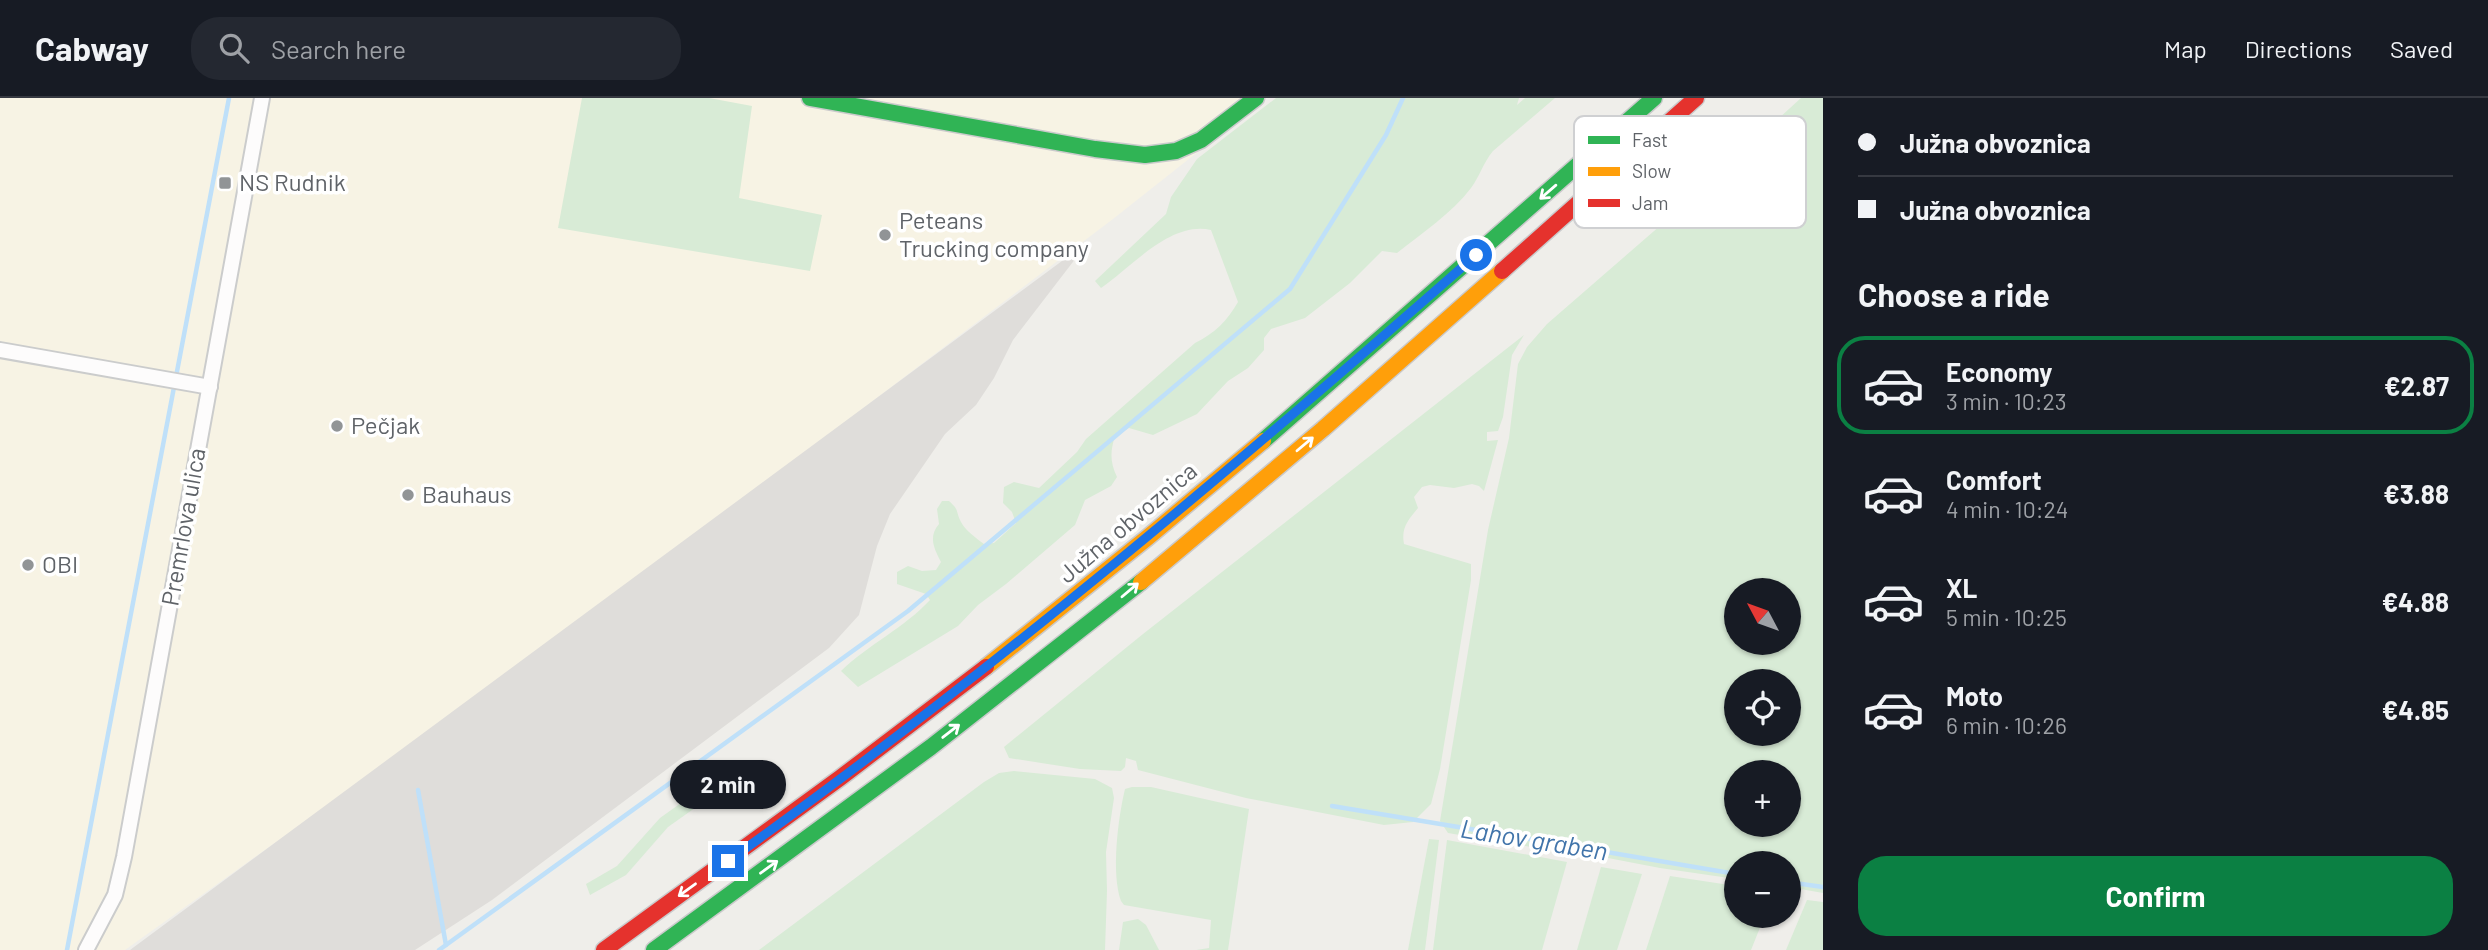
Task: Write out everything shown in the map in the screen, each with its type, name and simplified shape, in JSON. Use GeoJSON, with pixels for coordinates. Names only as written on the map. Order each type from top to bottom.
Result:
{"type":"FeatureCollection","features":[{"type":"Feature","properties":{"kind":"main road"},"geometry":{"type":"LineString","coordinates":[[810,98],[1095,149],[1138,154],[1161,154],[1188,148],[1212,134],[1256,98]]}},
{"type":"Feature","properties":{"kind":"main road","name":"Južna obvoznica"},"geometry":{"type":"LineString","coordinates":[[1634,116],[1654,98]]}},
{"type":"Feature","properties":{"kind":"main road"},"geometry":{"type":"LineString","coordinates":[[1676,116],[1696,98]]}},
{"type":"Feature","properties":{"kind":"main road","name":"Južna obvoznica"},"geometry":{"type":"LineString","coordinates":[[604,950],[811,801],[1073,599],[1311,401],[1574,169]]}},
{"type":"Feature","properties":{"kind":"main road"},"geometry":{"type":"LineString","coordinates":[[654,950],[828,824],[1093,622],[1335,419],[1574,206]]}},
{"type":"Feature","properties":{"kind":"street","name":"Premrlova ulica"},"geometry":{"type":"LineString","coordinates":[[86,950],[115,895],[124,856],[262,98]]}},
{"type":"Feature","properties":{"kind":"street"},"geometry":{"type":"LineString","coordinates":[[0,350],[210,387]]}},
{"type":"Feature","properties":{"kind":"shaded area"},"geometry":{"type":"Polygon","coordinates":[[[0,98],[1266,98],[1113,219],[529,661],[125,950],[0,950],[0,98]]]}},
{"type":"Feature","properties":{"kind":"shaded area"},"geometry":{"type":"Polygon","coordinates":[[[1089,241],[1013,340],[994,378],[976,405],[945,434],[890,514],[877,546],[859,615],[829,648],[492,900],[415,950],[130,950],[1089,241]]]}},
{"type":"Feature","properties":{"kind":"green space"},"geometry":{"type":"Polygon","coordinates":[[[582,98],[709,98],[752,106],[739,198],[822,215],[810,271],[558,228],[582,98]]]}},
{"type":"Feature","properties":{"kind":"green space"},"geometry":{"type":"Polygon","coordinates":[[[1276,98],[1519,98],[1517,105],[1525,98],[1555,98],[1493,151],[1471,188],[1446,214],[1397,253],[1382,251],[1350,283],[1305,318],[1271,329],[1264,338],[1264,350],[1248,368],[1228,381],[1197,414],[1153,435],[1129,428],[1115,436],[1112,457],[1117,477],[1111,486],[1085,500],[1075,525],[978,605],[958,626],[858,687],[841,671],[930,600],[926,594],[897,584],[897,572],[908,566],[922,571],[936,570],[941,562],[933,538],[939,524],[937,509],[942,501],[952,504],[963,525],[974,537],[984,544],[994,543],[1016,523],[1012,512],[1003,503],[1004,487],[1014,482],[1039,488],[1077,452],[1086,439],[1195,343],[1220,326],[1229,315],[1238,302],[1211,230],[1181,232],[1152,248],[1101,288],[1095,281],[1166,214],[1171,197],[1197,159],[1276,98]]]}},
{"type":"Feature","properties":{"kind":"green space"},"geometry":{"type":"Polygon","coordinates":[[[1801,98],[1823,98],[1823,893],[1801,889],[1801,851],[1724,851],[1724,877],[1448,833],[1440,821],[1488,530],[1509,438],[1518,364],[1527,347],[1547,324],[1657,228],[1806,228],[1806,116],[1781,116],[1801,98]]]}},
{"type":"Feature","properties":{"kind":"green space"},"geometry":{"type":"Polygon","coordinates":[[[1524,335],[1512,355],[1503,417],[1498,431],[1487,432],[1487,441],[1498,440],[1484,491],[1472,484],[1454,488],[1430,485],[1422,487],[1414,497],[1418,508],[1404,529],[1404,544],[1471,564],[1471,580],[1440,769],[1431,804],[1413,822],[1384,825],[1246,798],[1138,770],[1136,761],[1126,758],[1125,767],[1121,771],[1080,769],[1009,758],[1004,747],[1143,634],[1524,335]]]}},
{"type":"Feature","properties":{"kind":"green space"},"geometry":{"type":"Polygon","coordinates":[[[753,760],[757,764],[668,827],[626,875],[590,895],[586,884],[617,866],[660,818],[709,783],[753,760]]]}},
{"type":"Feature","properties":{"kind":"green space"},"geometry":{"type":"Polygon","coordinates":[[[1014,771],[1095,779],[1112,788],[1114,798],[1106,852],[1105,950],[759,950],[984,782],[999,773],[1014,771]]]}},
{"type":"Feature","properties":{"kind":"green space"},"geometry":{"type":"Polygon","coordinates":[[[1151,787],[1249,809],[1228,950],[1196,950],[1209,948],[1211,920],[1124,905],[1121,901],[1116,876],[1118,830],[1125,789],[1151,787]]]}},
{"type":"Feature","properties":{"kind":"green space"},"geometry":{"type":"Polygon","coordinates":[[[1429,839],[1439,840],[1425,950],[1408,950],[1429,839]]]}},
{"type":"Feature","properties":{"kind":"green space"},"geometry":{"type":"Polygon","coordinates":[[[1447,840],[1567,862],[1542,950],[1433,950],[1447,840]]]}},
{"type":"Feature","properties":{"kind":"green space"},"geometry":{"type":"Polygon","coordinates":[[[1601,867],[1642,874],[1617,950],[1577,950],[1601,867]]]}},
{"type":"Feature","properties":{"kind":"green space"},"geometry":{"type":"Polygon","coordinates":[[[1670,876],[1724,884],[1724,928],[1760,928],[1751,950],[1646,950],[1670,876]]]}},
{"type":"Feature","properties":{"kind":"green space"},"geometry":{"type":"Polygon","coordinates":[[[1807,900],[1823,902],[1823,950],[1786,950],[1795,928],[1801,928],[1801,914],[1807,900]]]}},
{"type":"Feature","properties":{"kind":"green space"},"geometry":{"type":"Polygon","coordinates":[[[1138,919],[1146,925],[1159,950],[1119,950],[1123,922],[1138,919]]]}},
{"type":"Feature","properties":{"kind":"waterway"},"geometry":{"type":"LineString","coordinates":[[67,950],[229,98]]}},
{"type":"Feature","properties":{"kind":"waterway"},"geometry":{"type":"LineString","coordinates":[[439,950],[908,611],[1290,289],[1386,135],[1403,98]]}},
{"type":"Feature","properties":{"kind":"waterway"},"geometry":{"type":"LineString","coordinates":[[418,790],[446,945]]}},
{"type":"Feature","properties":{"kind":"waterway","name":"Lahov graben"},"geometry":{"type":"LineString","coordinates":[[1332,806],[1724,872]]}},
{"type":"Feature","properties":{"kind":"waterway","name":"Lahov graben"},"geometry":{"type":"LineString","coordinates":[[1801,884],[1823,887]]}},
{"type":"Feature","properties":{"kind":"traffic: fast"},"geometry":{"type":"LineString","coordinates":[[810,98],[1095,149],[1145,155],[1176,151],[1201,140],[1256,98]]}},
{"type":"Feature","properties":{"kind":"traffic: fast"},"geometry":{"type":"LineString","coordinates":[[1633,116],[1654,98]]}},
{"type":"Feature","properties":{"kind":"traffic: fast"},"geometry":{"type":"LineString","coordinates":[[1263,441],[1574,168]]}},
{"type":"Feature","properties":{"kind":"traffic: fast"},"geometry":{"type":"LineString","coordinates":[[654,950],[931,747],[1141,582]]}},
{"type":"Feature","properties":{"kind":"traffic: slow"},"geometry":{"type":"LineString","coordinates":[[1141,582],[1323,429],[1502,271]]}},
{"type":"Feature","properties":{"kind":"traffic: slow"},"geometry":{"type":"LineString","coordinates":[[986,667],[1263,441]]}},
{"type":"Feature","properties":{"kind":"traffic: jam"},"geometry":{"type":"LineString","coordinates":[[1676,116],[1696,98]]}},
{"type":"Feature","properties":{"kind":"traffic: jam"},"geometry":{"type":"LineString","coordinates":[[1502,271],[1574,207]]}},
{"type":"Feature","properties":{"kind":"traffic: jam"},"geometry":{"type":"LineString","coordinates":[[604,950],[840,778],[986,667]]}},
{"type":"Feature","properties":{"kind":"place","name":"NS Rudnik"},"geometry":{"type":"Point","coordinates":[225,183]}},
{"type":"Feature","properties":{"kind":"place","name":"Peteans Trucking company"},"geometry":{"type":"Point","coordinates":[885,235]}},
{"type":"Feature","properties":{"kind":"place","name":"Pečjak"},"geometry":{"type":"Point","coordinates":[337,426]}},
{"type":"Feature","properties":{"kind":"place","name":"Bauhaus"},"geometry":{"type":"Point","coordinates":[408,495]}},
{"type":"Feature","properties":{"kind":"place","name":"OBI"},"geometry":{"type":"Point","coordinates":[28,565]}},
{"type":"Feature","properties":{"kind":"route"},"geometry":{"type":"LineString","coordinates":[[728,861],[922,717],[1073,599],[1311,401],[1476,255]]}}]}
